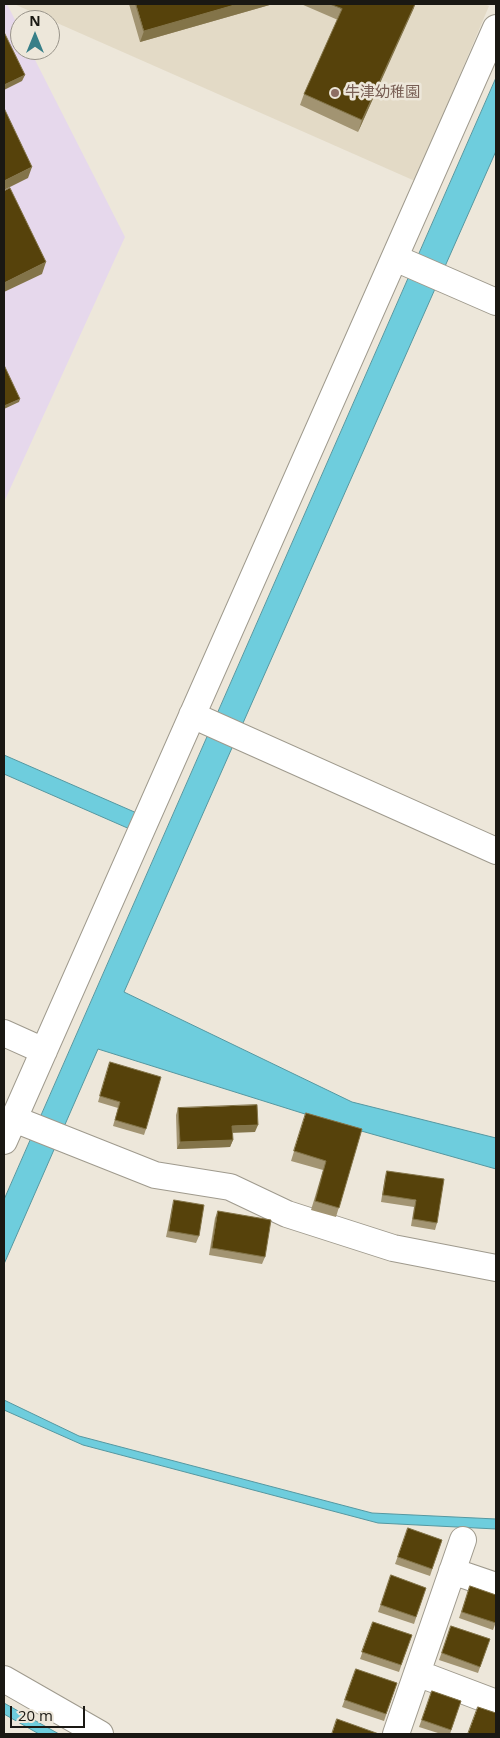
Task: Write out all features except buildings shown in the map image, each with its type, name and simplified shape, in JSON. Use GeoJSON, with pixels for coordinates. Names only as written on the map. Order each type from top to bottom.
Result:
{"type":"FeatureCollection","features":[{"type":"Feature","properties":{"kind":"street"},"geometry":{"type":"LineString","coordinates":[[496,28],[9,1130],[66,1140],[155,1175],[230,1187],[287,1214],[393,1248],[496,1268]]}},
{"type":"Feature","properties":{"kind":"street"},"geometry":{"type":"LineString","coordinates":[[395,258],[496,302]]}},
{"type":"Feature","properties":{"kind":"street"},"geometry":{"type":"LineString","coordinates":[[192,715],[496,850]]}},
{"type":"Feature","properties":{"kind":"street"},"geometry":{"type":"LineString","coordinates":[[4,1033],[44,1051]]}},
{"type":"Feature","properties":{"kind":"street"},"geometry":{"type":"LineString","coordinates":[[396,1734],[463,1540]]}},
{"type":"Feature","properties":{"kind":"street"},"geometry":{"type":"LineString","coordinates":[[452,1572],[496,1586]]}},
{"type":"Feature","properties":{"kind":"street"},"geometry":{"type":"LineString","coordinates":[[417,1673],[496,1703]]}},
{"type":"Feature","properties":{"kind":"street"},"geometry":{"type":"LineString","coordinates":[[4,1679],[100,1734]]}},
{"type":"Feature","properties":{"kind":"shaded area"},"geometry":{"type":"Polygon","coordinates":[[[4,4],[7,4],[10,10],[10,60],[35,60],[125,237],[4,502],[4,4]]]}},
{"type":"Feature","properties":{"kind":"shaded area","name":"牛津幼稚園"},"geometry":{"type":"Polygon","coordinates":[[[14,4],[484,4],[489,6],[415,181],[60,24],[60,10],[28,10],[14,4]]]}},
{"type":"Feature","properties":{"kind":"water"},"geometry":{"type":"Polygon","coordinates":[[[496,78],[496,151],[124,992],[352,1102],[496,1138],[496,1169],[340,1125],[98,1049],[4,1264],[4,1200],[496,78]]]}},
{"type":"Feature","properties":{"kind":"water"},"geometry":{"type":"Polygon","coordinates":[[[4,755],[139,814],[132,830],[4,774],[4,755]]]}},
{"type":"Feature","properties":{"kind":"water"},"geometry":{"type":"Polygon","coordinates":[[[4,1400],[79,1436],[372,1513],[496,1519],[496,1529],[378,1523],[83,1445],[4,1410],[4,1400]]]}},
{"type":"Feature","properties":{"kind":"water"},"geometry":{"type":"Polygon","coordinates":[[[4,1703],[59,1734],[39,1734],[4,1714],[4,1703]]]}},
{"type":"Feature","properties":{"kind":"place","name":"牛津幼稚園"},"geometry":{"type":"Point","coordinates":[335,93]}}]}
